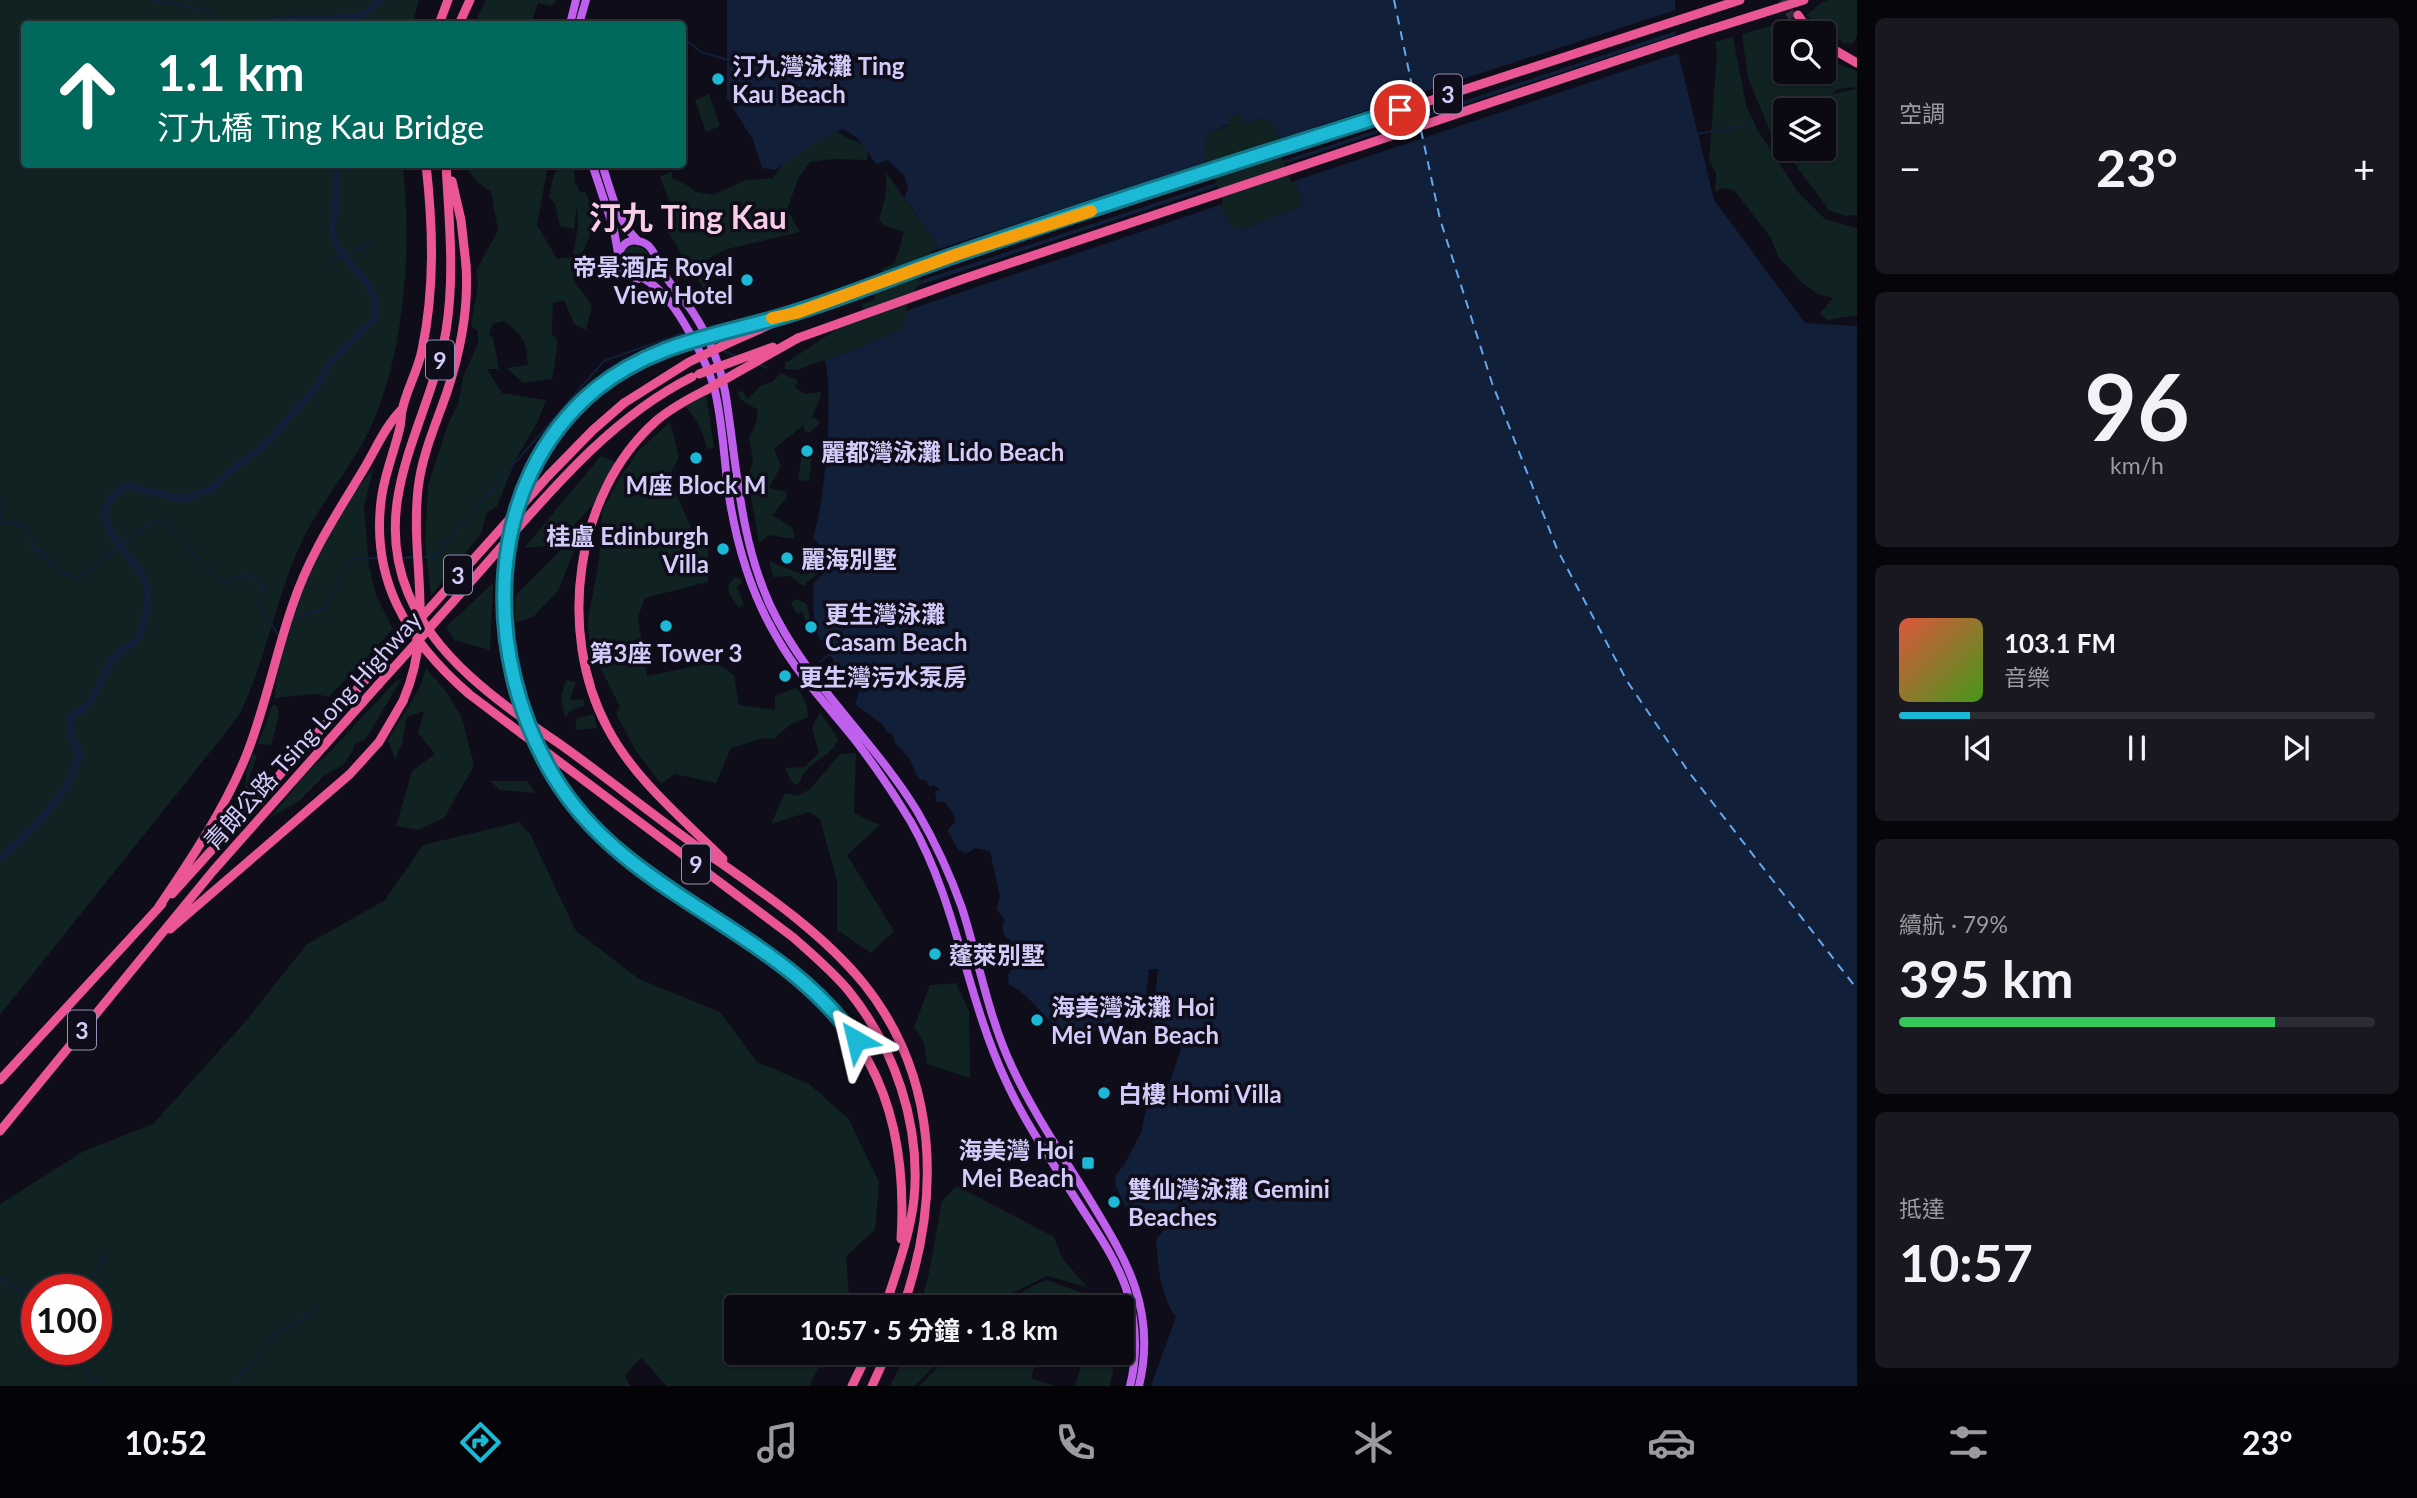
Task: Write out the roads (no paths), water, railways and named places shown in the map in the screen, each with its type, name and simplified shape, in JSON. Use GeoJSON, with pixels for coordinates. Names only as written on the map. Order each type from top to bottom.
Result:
{"type":"FeatureCollection","features":[{"type":"Feature","properties":{"kind":"highway"},"geometry":{"type":"LineString","coordinates":[[440,21],[448,0]]}},
{"type":"Feature","properties":{"kind":"highway"},"geometry":{"type":"LineString","coordinates":[[460,21],[470,0]]}},
{"type":"Feature","properties":{"kind":"highway","name":"3"},"geometry":{"type":"LineString","coordinates":[[796,313],[975,248],[1740,0]]}},
{"type":"Feature","properties":{"kind":"highway","name":"3"},"geometry":{"type":"LineString","coordinates":[[798,338],[963,279],[1804,0]]}},
{"type":"Feature","properties":{"kind":"highway"},"geometry":{"type":"LineString","coordinates":[[1796,17],[1799,21]]}},
{"type":"Feature","properties":{"kind":"highway"},"geometry":{"type":"LineString","coordinates":[[1836,51],[1857,63]]}},
{"type":"Feature","properties":{"kind":"highway","name":"9"},"geometry":{"type":"LineString","coordinates":[[426,168],[432,248],[432,286],[427,326],[421,354],[402,409],[400,427],[385,479],[380,514],[387,578],[399,610],[415,638],[443,671],[469,694],[794,938],[850,993],[875,1028],[892,1061],[902,1090],[910,1129],[914,1199],[889,1295]]}},
{"type":"Feature","properties":{"kind":"highway"},"geometry":{"type":"LineString","coordinates":[[148,949],[350,774],[379,742],[403,701],[415,666],[422,619],[417,514],[421,470],[461,345],[466,316],[466,265],[461,220],[452,198],[447,168]]}},
{"type":"Feature","properties":{"kind":"highway","name":"9"},"geometry":{"type":"LineString","coordinates":[[452,198],[452,272],[446,327],[437,370],[396,496],[397,556],[405,584],[425,627],[454,660],[510,709],[733,871],[834,951],[883,1010],[911,1067],[925,1118],[929,1166],[923,1228],[907,1295]]}},
{"type":"Feature","properties":{"kind":"highway"},"geometry":{"type":"LineString","coordinates":[[796,313],[687,341],[649,356],[595,390],[570,414],[547,444],[530,473],[514,518],[506,559],[504,608],[507,648],[516,690],[527,722],[548,766],[565,793],[598,834],[629,862],[669,891],[790,970],[819,995],[849,1030],[877,1077],[895,1132],[902,1198],[899,1260]]}},
{"type":"Feature","properties":{"kind":"highway","name":"青朗公路 Tsing Long Highway"},"geometry":{"type":"LineString","coordinates":[[0,1080],[201,864],[533,492],[608,416],[642,390],[689,362],[796,313]]}},
{"type":"Feature","properties":{"kind":"highway"},"geometry":{"type":"LineString","coordinates":[[733,871],[627,760],[607,728],[591,689],[580,636],[578,595],[586,545],[604,494],[631,450],[655,422],[681,403],[798,338]]}},
{"type":"Feature","properties":{"kind":"highway","name":"青朗公路 Tsing Long Highway"},"geometry":{"type":"LineString","coordinates":[[0,1131],[213,871],[544,500],[620,424],[662,393],[692,377],[798,338]]}},
{"type":"Feature","properties":{"kind":"highway"},"geometry":{"type":"LineString","coordinates":[[158,908],[212,824],[244,760],[293,603],[311,559],[389,423],[402,409]]}},
{"type":"Feature","properties":{"kind":"highway"},"geometry":{"type":"LineString","coordinates":[[852,1386],[862,1365]]}},
{"type":"Feature","properties":{"kind":"highway"},"geometry":{"type":"LineString","coordinates":[[872,1386],[882,1365]]}},
{"type":"Feature","properties":{"kind":"main road"},"geometry":{"type":"LineString","coordinates":[[571,21],[576,0]]}},
{"type":"Feature","properties":{"kind":"main road"},"geometry":{"type":"LineString","coordinates":[[580,21],[586,0]]}},
{"type":"Feature","properties":{"kind":"main road"},"geometry":{"type":"LineString","coordinates":[[593,168],[614,230],[617,263],[624,275],[633,279],[643,278],[652,271],[655,256]]}},
{"type":"Feature","properties":{"kind":"main road"},"geometry":{"type":"LineString","coordinates":[[603,168],[617,210],[625,225],[638,241],[649,246],[664,275],[692,312],[717,358],[743,519],[769,603],[785,635],[806,665],[880,757],[925,825],[963,912],[995,1026],[1024,1092],[1118,1248],[1134,1284],[1143,1321],[1144,1353],[1139,1386]]}},
{"type":"Feature","properties":{"kind":"main road"},"geometry":{"type":"LineString","coordinates":[[618,253],[626,244],[638,241]]}},
{"type":"Feature","properties":{"kind":"main road"},"geometry":{"type":"LineString","coordinates":[[643,278],[660,289],[681,319],[705,362],[718,408],[735,527],[760,604],[791,662],[872,762],[910,821],[943,891],[999,1068],[1016,1101],[1104,1243],[1122,1280],[1133,1315],[1135,1350],[1130,1386]]}},
{"type":"Feature","properties":{"kind":"main road"},"geometry":{"type":"LineString","coordinates":[[1016,1101],[1024,1092]]}},
{"type":"Feature","properties":{"kind":"water"},"geometry":{"type":"Polygon","coordinates":[[[727,0],[1675,0],[1676,44],[1714,200],[1805,323],[1857,326],[1857,1386],[1151,1386],[1176,1317],[1166,1300],[1158,1260],[1156,1240],[1165,1228],[1146,1216],[1133,1215],[1128,1211],[1115,1185],[1116,1175],[1141,1133],[1146,1110],[1159,1097],[1165,1082],[1169,1084],[1181,1049],[1179,1038],[1169,1032],[1157,1033],[1148,1021],[1139,1016],[1109,1022],[1095,1031],[1088,1032],[1085,1038],[1074,1037],[1054,1025],[1019,990],[1009,985],[1008,975],[1012,969],[1008,963],[1009,951],[1013,951],[1012,941],[1005,937],[1002,928],[1005,920],[996,909],[1000,897],[990,851],[975,848],[966,854],[958,849],[947,830],[955,822],[955,816],[945,802],[937,802],[935,792],[939,789],[934,785],[930,787],[926,781],[919,779],[908,757],[894,742],[893,734],[888,733],[882,724],[855,704],[859,691],[859,672],[856,669],[838,668],[814,629],[813,584],[826,571],[822,548],[813,538],[827,449],[829,399],[825,360],[862,347],[902,328],[938,245],[904,197],[908,189],[904,175],[887,160],[877,164],[854,136],[841,129],[775,170],[762,168],[753,140],[727,98],[727,0]],[[1241,113],[1228,117],[1229,124],[1208,133],[1204,155],[1221,208],[1231,227],[1244,229],[1301,206],[1299,193],[1273,124],[1265,118],[1244,123],[1241,113]]]}},
{"type":"Feature","properties":{"kind":"waterway"},"geometry":{"type":"LineString","coordinates":[[154,0],[209,11],[216,21]]}},
{"type":"Feature","properties":{"kind":"waterway"},"geometry":{"type":"LineString","coordinates":[[270,21],[359,17],[381,0]]}},
{"type":"Feature","properties":{"kind":"waterway"},"geometry":{"type":"LineString","coordinates":[[686,40],[701,52],[728,60]]}},
{"type":"Feature","properties":{"kind":"waterway"},"geometry":{"type":"LineString","coordinates":[[1697,134],[1749,125]]}},
{"type":"Feature","properties":{"kind":"waterway"},"geometry":{"type":"LineString","coordinates":[[0,859],[48,811],[68,783],[80,752],[71,738],[70,719],[90,701],[113,659],[138,638],[143,625],[147,608],[147,587],[142,575],[106,523],[105,510],[111,498],[127,486],[183,499],[213,488],[265,445],[318,385],[326,368],[376,317],[375,303],[365,280],[335,243],[332,225],[335,215],[337,168]]}},
{"type":"Feature","properties":{"kind":"waterway"},"geometry":{"type":"LineString","coordinates":[[330,262],[373,243]]}},
{"type":"Feature","properties":{"kind":"waterway"},"geometry":{"type":"LineString","coordinates":[[422,557],[433,557],[604,361],[680,334],[687,337]]}},
{"type":"Feature","properties":{"kind":"waterway"},"geometry":{"type":"LineString","coordinates":[[721,350],[736,356]]}},
{"type":"Feature","properties":{"kind":"waterway"},"geometry":{"type":"LineString","coordinates":[[757,364],[767,368]]}},
{"type":"Feature","properties":{"kind":"waterway"},"geometry":{"type":"LineString","coordinates":[[0,499],[4,504],[0,520]]}},
{"type":"Feature","properties":{"kind":"waterway"},"geometry":{"type":"LineString","coordinates":[[0,523],[13,522],[26,526],[32,542],[32,551],[39,551],[65,574],[77,578],[144,527],[160,520],[217,579],[227,585],[240,575],[255,578],[268,588]]}},
{"type":"Feature","properties":{"kind":"waterway"},"geometry":{"type":"LineString","coordinates":[[401,558],[413,557]]}},
{"type":"Feature","properties":{"kind":"waterway"},"geometry":{"type":"LineString","coordinates":[[298,617],[325,608],[352,559],[378,558]]}},
{"type":"Feature","properties":{"kind":"waterway"},"geometry":{"type":"LineString","coordinates":[[264,586],[258,602],[278,635]]}},
{"type":"Feature","properties":{"kind":"waterway"},"geometry":{"type":"LineString","coordinates":[[820,662],[830,654]]}},
{"type":"Feature","properties":{"kind":"waterway"},"geometry":{"type":"LineString","coordinates":[[95,1274],[109,1252]]}},
{"type":"Feature","properties":{"kind":"waterway"},"geometry":{"type":"LineString","coordinates":[[0,1278],[21,1289]]}},
{"type":"Feature","properties":{"kind":"waterway"},"geometry":{"type":"LineString","coordinates":[[233,1386],[276,1334],[305,1318],[317,1306]]}},
{"type":"Feature","properties":{"kind":"waterway"},"geometry":{"type":"LineString","coordinates":[[82,1365],[102,1386]]}},
{"type":"Feature","properties":{"kind":"tunnel"},"geometry":{"type":"LineString","coordinates":[[1782,0],[1793,18]]}},
{"type":"Feature","properties":{"kind":"place","name":"汀九灣泳灘 Ting Kau Beach"},"geometry":{"type":"Point","coordinates":[718,79]}},
{"type":"Feature","properties":{"kind":"place","name":"帝景酒店 Royal View Hotel"},"geometry":{"type":"Point","coordinates":[747,280]}},
{"type":"Feature","properties":{"kind":"place","name":"麗都灣泳灘 Lido Beach"},"geometry":{"type":"Point","coordinates":[807,451]}},
{"type":"Feature","properties":{"kind":"place","name":"M座 Block M"},"geometry":{"type":"Point","coordinates":[696,458]}},
{"type":"Feature","properties":{"kind":"place","name":"桂盧 Edinburgh Villa"},"geometry":{"type":"Point","coordinates":[723,549]}},
{"type":"Feature","properties":{"kind":"place","name":"麗海別墅"},"geometry":{"type":"Point","coordinates":[787,558]}},
{"type":"Feature","properties":{"kind":"place","name":"第3座 Tower 3"},"geometry":{"type":"Point","coordinates":[666,626]}},
{"type":"Feature","properties":{"kind":"place","name":"更生灣泳灘 Casam Beach"},"geometry":{"type":"Point","coordinates":[811,627]}},
{"type":"Feature","properties":{"kind":"place","name":"更生灣污水泵房"},"geometry":{"type":"Point","coordinates":[785,676]}},
{"type":"Feature","properties":{"kind":"place","name":"蓬萊別墅"},"geometry":{"type":"Point","coordinates":[935,954]}},
{"type":"Feature","properties":{"kind":"place","name":"海美灣泳灘 Hoi Mei Wan Beach"},"geometry":{"type":"Point","coordinates":[1037,1020]}},
{"type":"Feature","properties":{"kind":"place","name":"白樓 Homi Villa"},"geometry":{"type":"Point","coordinates":[1104,1093]}},
{"type":"Feature","properties":{"kind":"place","name":"海美灣 Hoi Mei Beach"},"geometry":{"type":"Point","coordinates":[1088,1163]}},
{"type":"Feature","properties":{"kind":"place","name":"雙仙灣泳灘 Gemini Beaches"},"geometry":{"type":"Point","coordinates":[1114,1202]}},
{"type":"Feature","properties":{"kind":"district","name":"汀九 Ting Kau"},"geometry":{"type":"Point","coordinates":[688,216]}}]}
